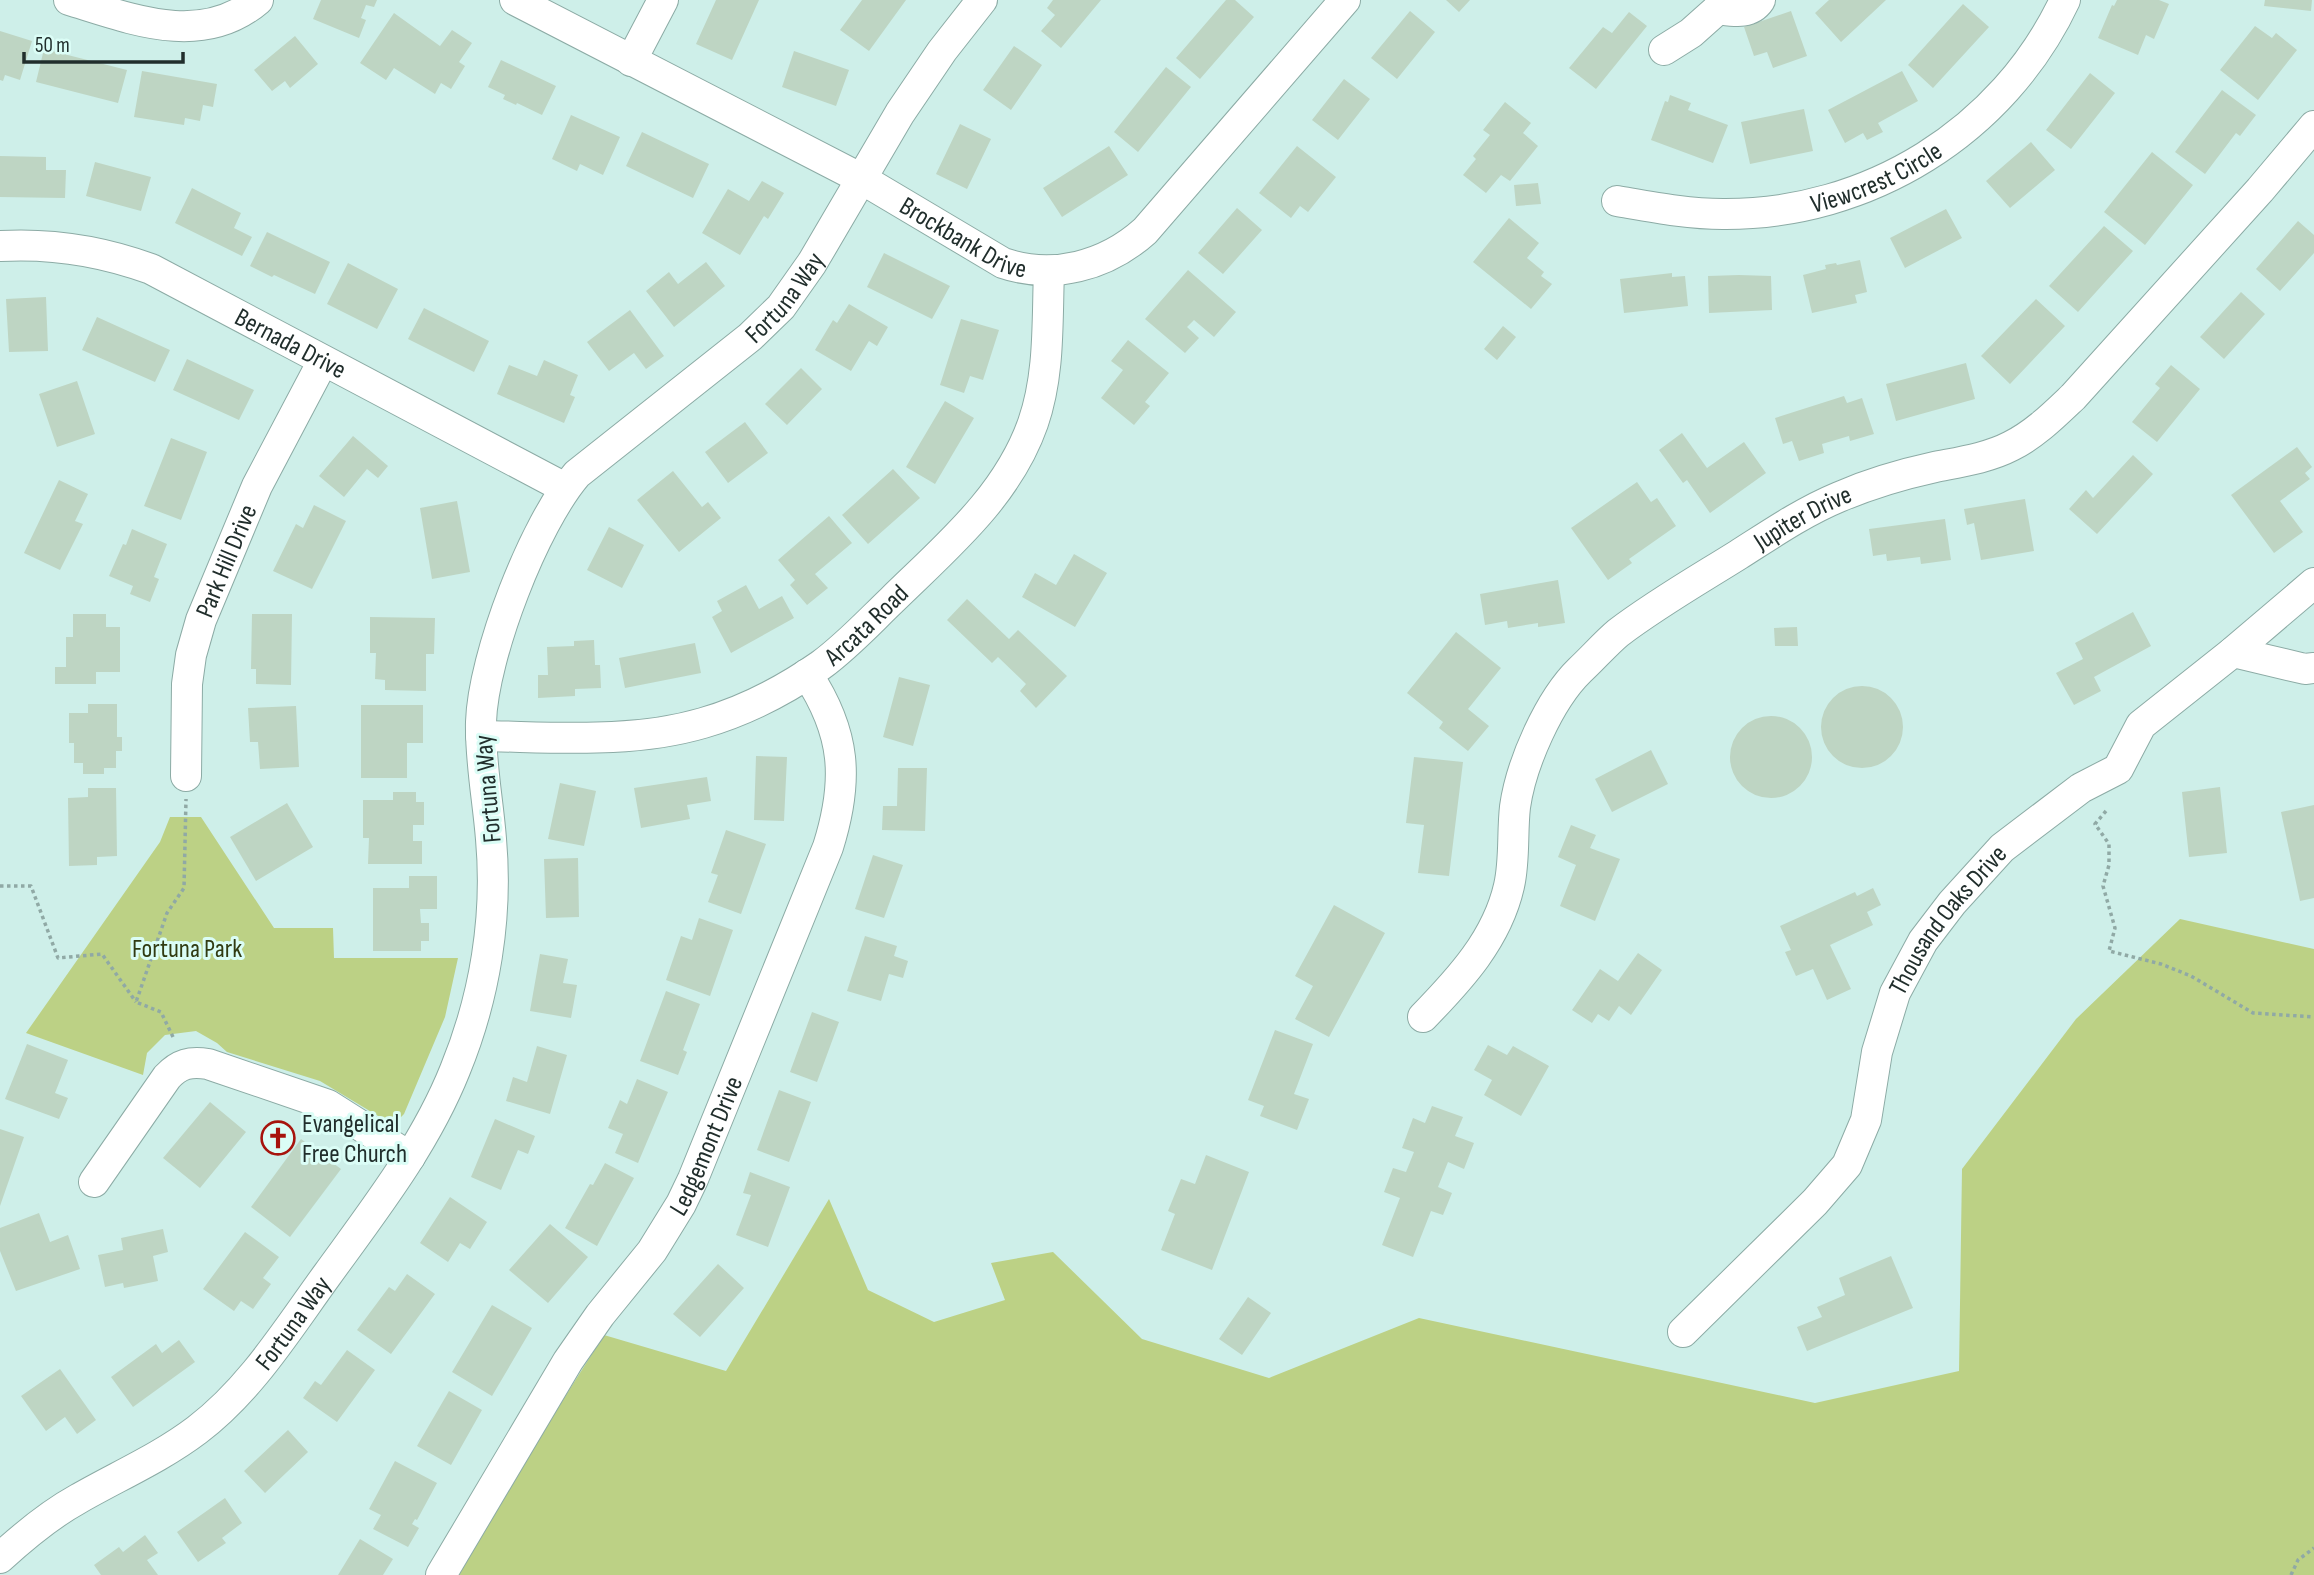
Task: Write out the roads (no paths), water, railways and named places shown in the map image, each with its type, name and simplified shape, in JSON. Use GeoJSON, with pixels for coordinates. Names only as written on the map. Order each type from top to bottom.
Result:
{"type":"FeatureCollection","features":[{"type":"Feature","properties":{"kind":"street"},"geometry":{"type":"LineString","coordinates":[[69,0],[136,20],[179,27],[193,27],[224,20],[258,0]]}},
{"type":"Feature","properties":{"kind":"street","name":"Brockbank Drive"},"geometry":{"type":"LineString","coordinates":[[515,0],[860,178],[1003,263],[1028,270],[1049,271],[1080,267],[1133,242],[1345,0]]}},
{"type":"Feature","properties":{"kind":"street"},"geometry":{"type":"LineString","coordinates":[[631,61],[663,0]]}},
{"type":"Feature","properties":{"kind":"street","name":"Fortuna Way"},"geometry":{"type":"LineString","coordinates":[[0,1558],[32,1529],[54,1514],[181,1442],[235,1397],[267,1357],[410,1157],[456,1070],[476,1009],[488,951],[493,867],[481,736],[486,679],[501,628],[554,504],[565,488],[591,462],[766,322],[781,307],[812,263],[860,178],[920,82],[982,0]]}},
{"type":"Feature","properties":{"kind":"street"},"geometry":{"type":"LineString","coordinates":[[1664,50],[1691,33],[1723,5],[1742,11],[1755,7],[1759,0]]}},
{"type":"Feature","properties":{"kind":"street","name":"Viewcrest Circle"},"geometry":{"type":"LineString","coordinates":[[1617,201],[1693,213],[1754,213],[1816,204],[1874,184],[1951,141],[1991,107],[2034,54],[2065,0]]}},
{"type":"Feature","properties":{"kind":"street","name":"Jupiter Drive"},"geometry":{"type":"LineString","coordinates":[[1423,1017],[1455,985],[1482,950],[1498,916],[1509,887],[1516,805],[1525,767],[1544,723],[1576,673],[1618,634],[1674,595],[1798,517],[1839,497],[1884,481],[1972,460],[2011,447],[2041,427],[2092,377],[2314,126]]}},
{"type":"Feature","properties":{"kind":"street","name":"Bernada Drive"},"geometry":{"type":"LineString","coordinates":[[0,246],[43,245],[68,248],[143,266],[565,488]]}},
{"type":"Feature","properties":{"kind":"street","name":"Arcata Road"},"geometry":{"type":"LineString","coordinates":[[481,736],[613,737],[700,724],[754,704],[807,674],[839,650],[962,532],[996,492],[1018,459],[1033,423],[1044,380],[1049,271]]}},
{"type":"Feature","properties":{"kind":"street","name":"Park Hill Drive"},"geometry":{"type":"LineString","coordinates":[[186,776],[187,684],[191,655],[201,620],[257,486],[323,361]]}},
{"type":"Feature","properties":{"kind":"street","name":"Thousand Oaks Drive"},"geometry":{"type":"LineString","coordinates":[[1683,1332],[1815,1202],[1847,1165],[1866,1120],[1877,1052],[1892,1003],[1909,966],[1936,923],[2002,848],[2081,789],[2118,769],[2141,725],[2314,583]]}},
{"type":"Feature","properties":{"kind":"street"},"geometry":{"type":"LineString","coordinates":[[2233,652],[2305,670],[2314,668]]}},
{"type":"Feature","properties":{"kind":"street","name":"Ledgemont Drive"},"geometry":{"type":"LineString","coordinates":[[441,1575],[568,1361],[600,1315],[652,1251],[693,1179],[828,847],[838,811],[841,773],[837,738],[824,699],[807,674]]}},
{"type":"Feature","properties":{"kind":"street"},"geometry":{"type":"LineString","coordinates":[[94,1182],[167,1077],[178,1066],[193,1062],[208,1064],[318,1100],[410,1157]]}},
{"type":"Feature","properties":{"kind":"place","name":"Evangelical Free Church"},"geometry":{"type":"Point","coordinates":[278,1138]}},
{"type":"Feature","properties":{"kind":"park label","name":"Fortuna Park"},"geometry":{"type":"Point","coordinates":[187,948]}}]}
